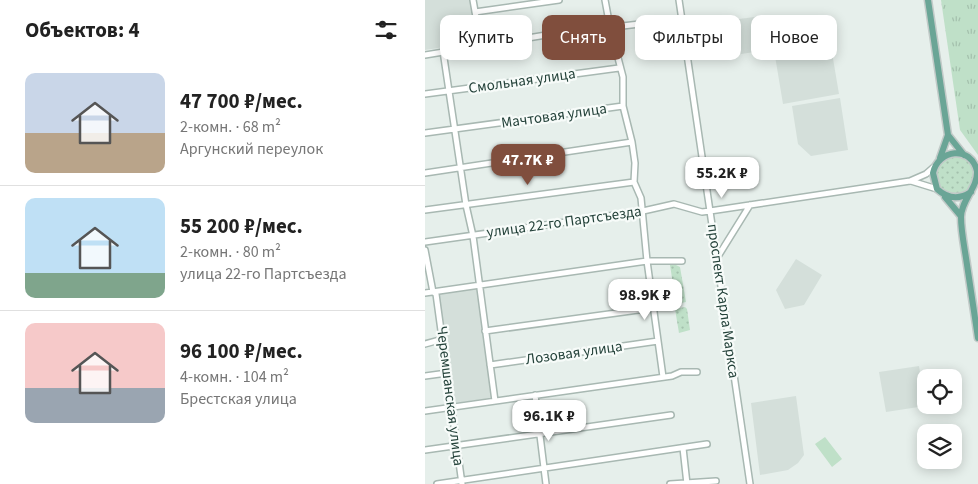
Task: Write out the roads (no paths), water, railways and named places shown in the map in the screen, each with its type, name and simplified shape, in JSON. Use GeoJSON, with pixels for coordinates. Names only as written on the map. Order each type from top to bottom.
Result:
{"type":"FeatureCollection","features":[{"type":"Feature","properties":{"kind":"main road"},"geometry":{"type":"LineString","coordinates":[[928,0],[948,135],[934,167],[933,182],[961,215]]}},
{"type":"Feature","properties":{"kind":"main road"},"geometry":{"type":"LineString","coordinates":[[948,135],[975,163],[977,169],[977,182],[961,215],[978,338]]}},
{"type":"Feature","properties":{"kind":"main road"},"geometry":{"type":"LineString","coordinates":[[939,159],[954,152],[965,154]]}},
{"type":"Feature","properties":{"kind":"main road"},"geometry":{"type":"LineString","coordinates":[[943,194],[958,198],[971,192]]}},
{"type":"Feature","properties":{"kind":"street"},"geometry":{"type":"LineString","coordinates":[[473,0],[476,15]]}},
{"type":"Feature","properties":{"kind":"street"},"geometry":{"type":"LineString","coordinates":[[475,12],[559,0]]}},
{"type":"Feature","properties":{"kind":"street"},"geometry":{"type":"LineString","coordinates":[[605,0],[608,15]]}},
{"type":"Feature","properties":{"kind":"street","name":"проспект Карла Маркса"},"geometry":{"type":"LineString","coordinates":[[679,0],[681,15]]}},
{"type":"Feature","properties":{"kind":"street"},"geometry":{"type":"LineString","coordinates":[[425,55],[440,52]]}},
{"type":"Feature","properties":{"kind":"street"},"geometry":{"type":"LineString","coordinates":[[444,60],[473,236],[495,401]]}},
{"type":"Feature","properties":{"kind":"street"},"geometry":{"type":"LineString","coordinates":[[617,60],[623,77],[623,106],[632,142],[634,182],[641,198],[643,211],[647,261],[663,377]]}},
{"type":"Feature","properties":{"kind":"street","name":"проспект Карла Маркса"},"geometry":{"type":"LineString","coordinates":[[688,60],[750,484]]}},
{"type":"Feature","properties":{"kind":"street","name":"Смольная улица"},"geometry":{"type":"LineString","coordinates":[[425,94],[619,68]]}},
{"type":"Feature","properties":{"kind":"street","name":"Мачтовая улица"},"geometry":{"type":"LineString","coordinates":[[425,133],[623,106]]}},
{"type":"Feature","properties":{"kind":"street"},"geometry":{"type":"LineString","coordinates":[[425,173],[632,142]]}},
{"type":"Feature","properties":{"kind":"street","name":"улица 22-го Партсъезда"},"geometry":{"type":"LineString","coordinates":[[425,242],[643,211],[674,204],[700,212],[710,211],[911,181],[926,174],[934,167]]}},
{"type":"Feature","properties":{"kind":"street","name":"улица 22-го Партсъезда"},"geometry":{"type":"LineString","coordinates":[[911,181],[937,189]]}},
{"type":"Feature","properties":{"kind":"street"},"geometry":{"type":"LineString","coordinates":[[425,210],[634,182]]}},
{"type":"Feature","properties":{"kind":"street"},"geometry":{"type":"LineString","coordinates":[[717,259],[750,205]]}},
{"type":"Feature","properties":{"kind":"street","name":"Черемшанская улица"},"geometry":{"type":"LineString","coordinates":[[425,250],[433,292],[436,294],[443,339],[461,482]]}},
{"type":"Feature","properties":{"kind":"street"},"geometry":{"type":"LineString","coordinates":[[425,293],[647,261],[682,261]]}},
{"type":"Feature","properties":{"kind":"street"},"geometry":{"type":"LineString","coordinates":[[485,332],[653,308]]}},
{"type":"Feature","properties":{"kind":"street"},"geometry":{"type":"LineString","coordinates":[[425,344],[443,339]]}},
{"type":"Feature","properties":{"kind":"street","name":"Лозовая улица"},"geometry":{"type":"LineString","coordinates":[[490,365],[658,341]]}},
{"type":"Feature","properties":{"kind":"street"},"geometry":{"type":"LineString","coordinates":[[425,411],[663,377],[681,372],[697,372]]}},
{"type":"Feature","properties":{"kind":"street"},"geometry":{"type":"LineString","coordinates":[[425,376],[447,373]]}},
{"type":"Feature","properties":{"kind":"street"},"geometry":{"type":"LineString","coordinates":[[535,396],[546,484]]}},
{"type":"Feature","properties":{"kind":"street"},"geometry":{"type":"LineString","coordinates":[[425,450],[671,415]]}},
{"type":"Feature","properties":{"kind":"street"},"geometry":{"type":"LineString","coordinates":[[437,484],[461,482],[707,444]]}},
{"type":"Feature","properties":{"kind":"street"},"geometry":{"type":"LineString","coordinates":[[683,448],[687,483]]}},
{"type":"Feature","properties":{"kind":"street"},"geometry":{"type":"LineString","coordinates":[[670,484],[716,481]]}}]}
